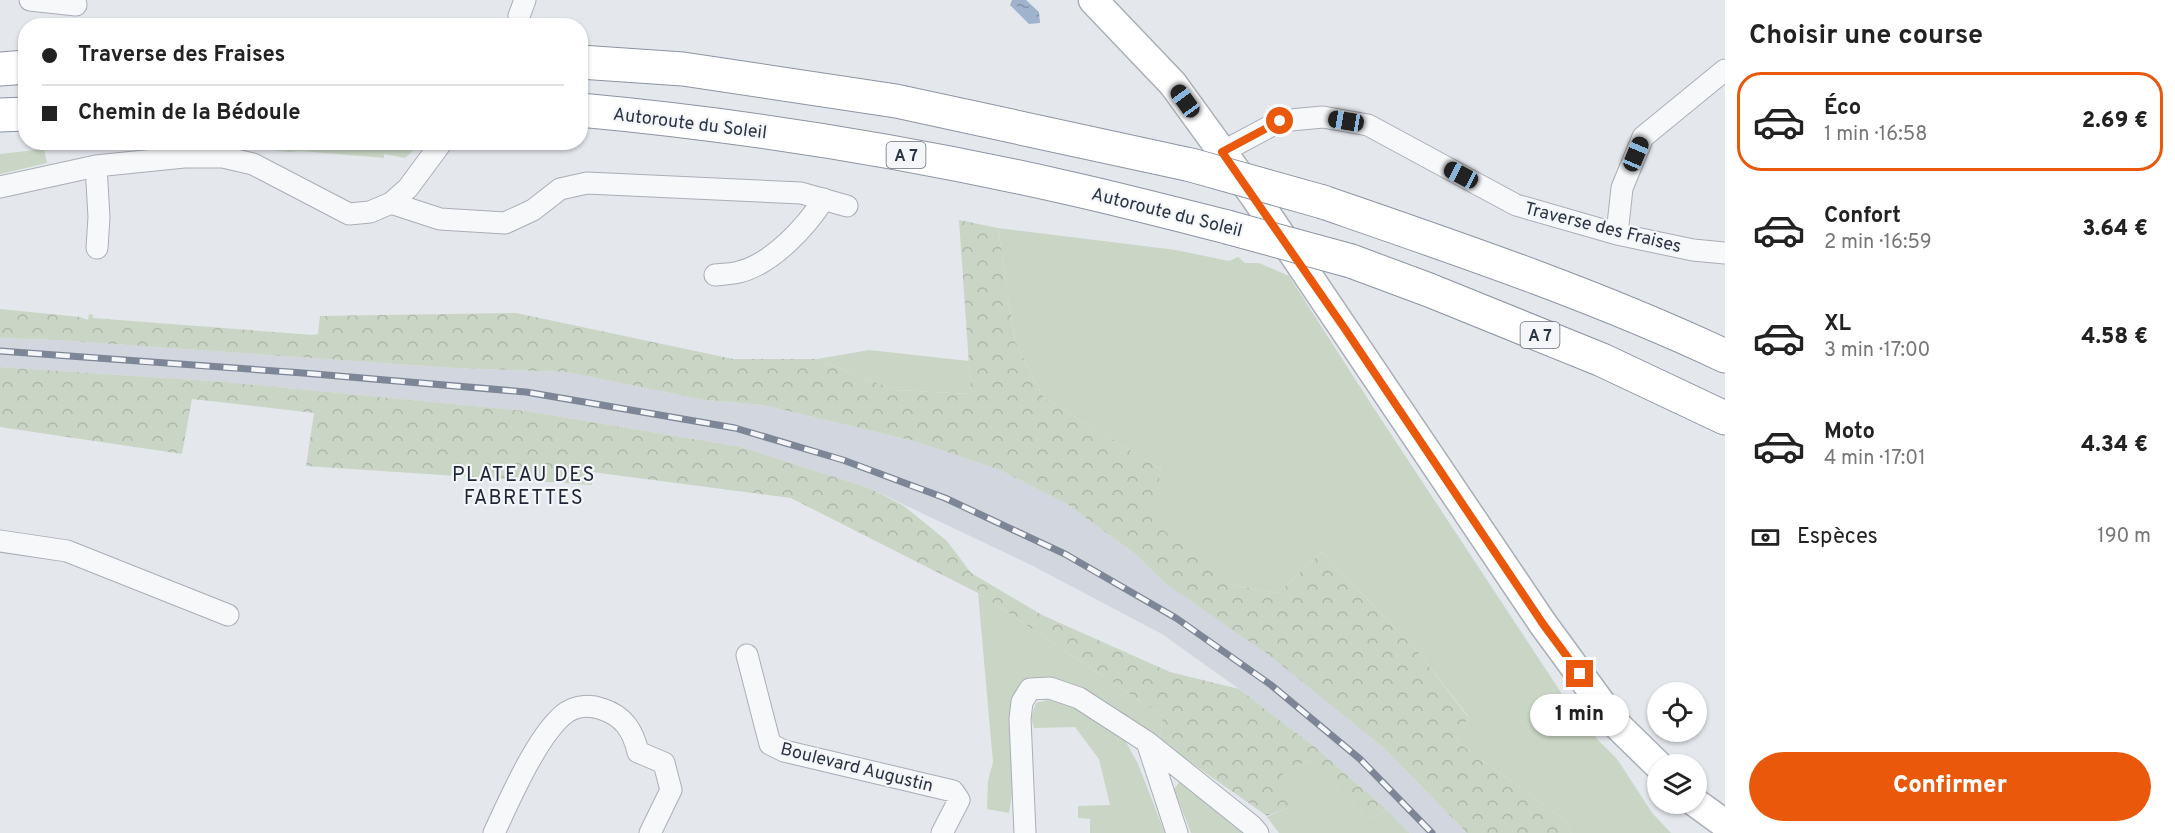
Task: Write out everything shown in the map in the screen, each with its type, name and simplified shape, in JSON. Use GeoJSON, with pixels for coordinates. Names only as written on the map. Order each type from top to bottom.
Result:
{"type":"FeatureCollection","features":[{"type":"Feature","properties":{"kind":"highway"},"geometry":{"type":"LineString","coordinates":[[588,63],[683,69],[896,102],[1191,165],[1323,202],[1490,260],[1663,327],[1725,356]]}},
{"type":"Feature","properties":{"kind":"highway"},"geometry":{"type":"LineString","coordinates":[[0,69],[18,68]]}},
{"type":"Feature","properties":{"kind":"highway","name":"Autoroute du Soleil"},"geometry":{"type":"LineString","coordinates":[[588,111],[677,119],[889,152],[1063,187],[1227,227],[1351,261],[1429,290],[1602,360],[1725,418]]}},
{"type":"Feature","properties":{"kind":"highway"},"geometry":{"type":"LineString","coordinates":[[0,115],[18,114]]}},
{"type":"Feature","properties":{"kind":"street"},"geometry":{"type":"LineString","coordinates":[[30,0],[75,5],[75,0]]}},
{"type":"Feature","properties":{"kind":"street"},"geometry":{"type":"LineString","coordinates":[[1094,0],[1173,84],[1345,329],[1543,624],[1617,725],[1647,754]]}},
{"type":"Feature","properties":{"kind":"street"},"geometry":{"type":"LineString","coordinates":[[1617,234],[1622,188],[1643,138],[1725,70]]}},
{"type":"Feature","properties":{"kind":"street","name":"Traverse des Fraises"},"geometry":{"type":"LineString","coordinates":[[1222,152],[1280,121],[1323,117],[1368,125],[1516,205],[1617,234],[1693,250],[1725,253]]}},
{"type":"Feature","properties":{"kind":"street"},"geometry":{"type":"LineString","coordinates":[[0,187],[96,166],[184,157],[223,157],[253,164],[349,214],[370,212],[391,202],[408,188],[436,150]]}},
{"type":"Feature","properties":{"kind":"street"},"geometry":{"type":"LineString","coordinates":[[96,166],[99,217],[97,248]]}},
{"type":"Feature","properties":{"kind":"street"},"geometry":{"type":"LineString","coordinates":[[391,202],[440,219],[505,223],[533,210],[560,189],[587,183],[801,193],[847,206]]}},
{"type":"Feature","properties":{"kind":"street"},"geometry":{"type":"LineString","coordinates":[[715,275],[739,272],[762,261],[799,232],[813,217],[824,199]]}},
{"type":"Feature","properties":{"kind":"street"},"geometry":{"type":"LineString","coordinates":[[0,541],[67,551],[228,615]]}},
{"type":"Feature","properties":{"kind":"street","name":"Boulevard Augustin"},"geometry":{"type":"LineString","coordinates":[[747,655],[770,744],[784,752],[953,790],[959,800],[942,833]]}},
{"type":"Feature","properties":{"kind":"street"},"geometry":{"type":"LineString","coordinates":[[1025,833],[1020,719],[1022,702],[1030,689],[1050,688],[1079,698],[1147,742],[1258,833]]}},
{"type":"Feature","properties":{"kind":"street"},"geometry":{"type":"LineString","coordinates":[[494,833],[523,772],[550,729],[568,712],[590,705],[614,713],[633,733],[638,752],[664,763],[671,790],[650,833]]}},
{"type":"Feature","properties":{"kind":"street"},"geometry":{"type":"LineString","coordinates":[[1147,742],[1177,833]]}},
{"type":"Feature","properties":{"kind":"street"},"geometry":{"type":"LineString","coordinates":[[1707,811],[1725,824]]}},
{"type":"Feature","properties":{"kind":"shaded area"},"geometry":{"type":"Polygon","coordinates":[[[0,338],[455,368],[566,372],[705,400],[763,405],[914,441],[1000,470],[1067,504],[1134,553],[1166,584],[1269,654],[1384,748],[1467,833],[1410,833],[1316,748],[1162,634],[1031,565],[869,488],[741,447],[526,411],[226,382],[0,367],[0,338]]]}},
{"type":"Feature","properties":{"kind":"green space"},"geometry":{"type":"Polygon","coordinates":[[[44,150],[47,163],[0,174],[0,154],[44,150]]]}},
{"type":"Feature","properties":{"kind":"green space"},"geometry":{"type":"Polygon","coordinates":[[[275,150],[414,150],[405,158],[384,154],[384,158],[275,150]]]}},
{"type":"Feature","properties":{"kind":"green space"},"geometry":{"type":"Polygon","coordinates":[[[959,220],[998,228],[1015,342],[1044,398],[1161,469],[1152,521],[1231,585],[1278,593],[1322,552],[1418,652],[1468,717],[1456,741],[1564,820],[1572,833],[1467,833],[1384,748],[1269,655],[1166,584],[1134,553],[1067,504],[1000,470],[914,441],[763,405],[705,400],[566,372],[455,368],[0,338],[0,309],[80,317],[88,320],[89,314],[93,315],[93,318],[313,335],[318,334],[320,316],[516,313],[733,359],[817,359],[895,390],[971,394],[959,220]]]}},
{"type":"Feature","properties":{"kind":"green space"},"geometry":{"type":"Polygon","coordinates":[[[998,228],[1176,250],[1229,261],[1238,257],[1245,263],[1259,263],[1289,276],[1564,697],[1598,740],[1617,759],[1647,805],[1647,814],[1653,814],[1671,833],[1572,833],[1564,820],[1456,741],[1468,716],[1418,652],[1322,552],[1278,593],[1231,585],[1151,521],[1161,469],[1044,398],[1015,342],[998,228]]]}},
{"type":"Feature","properties":{"kind":"green space"},"geometry":{"type":"Polygon","coordinates":[[[869,350],[969,361],[971,394],[895,390],[817,359],[869,350]]]}},
{"type":"Feature","properties":{"kind":"green space"},"geometry":{"type":"Polygon","coordinates":[[[0,367],[226,382],[526,411],[741,447],[869,488],[904,506],[947,541],[971,573],[1042,615],[1170,672],[1239,689],[1316,748],[1387,810],[1367,819],[1309,760],[1282,774],[1294,805],[1267,816],[1159,740],[1163,716],[978,593],[791,498],[592,472],[592,485],[306,466],[314,413],[192,399],[182,454],[0,427],[0,367]]]}},
{"type":"Feature","properties":{"kind":"green space"},"geometry":{"type":"Polygon","coordinates":[[[978,593],[1163,716],[1159,740],[1037,681],[1009,813],[987,809],[988,781],[993,762],[978,593]]]}},
{"type":"Feature","properties":{"kind":"green space"},"geometry":{"type":"Polygon","coordinates":[[[1048,700],[1064,702],[1126,742],[1138,764],[1165,833],[1090,833],[1090,819],[1078,818],[1078,806],[1110,805],[1099,759],[1075,727],[1034,728],[1031,717],[1036,703],[1048,700]]]}},
{"type":"Feature","properties":{"kind":"green space"},"geometry":{"type":"Polygon","coordinates":[[[1309,760],[1367,819],[1387,810],[1410,833],[1279,833],[1267,817],[1293,805],[1281,774],[1309,760]]]}},
{"type":"Feature","properties":{"kind":"green space"},"geometry":{"type":"Polygon","coordinates":[[[1181,780],[1249,833],[1191,833],[1174,789],[1181,780]]]}},
{"type":"Feature","properties":{"kind":"water"},"geometry":{"type":"Polygon","coordinates":[[[1012,0],[1026,0],[1039,12],[1040,23],[1029,24],[1010,5],[1012,0]]]}},
{"type":"Feature","properties":{"kind":"railway"},"geometry":{"type":"LineString","coordinates":[[0,351],[526,392],[735,428],[843,460],[945,498],[1065,554],[1176,618],[1271,685],[1360,759],[1432,833]]}},
{"type":"Feature","properties":{"kind":"district","name":"PLATEAU DES FABRETTES"},"geometry":{"type":"Point","coordinates":[524,486]}},
{"type":"Feature","properties":{"kind":"route"},"geometry":{"type":"LineString","coordinates":[[1280,121],[1222,152],[1345,329],[1543,624],[1580,674]]}}]}
